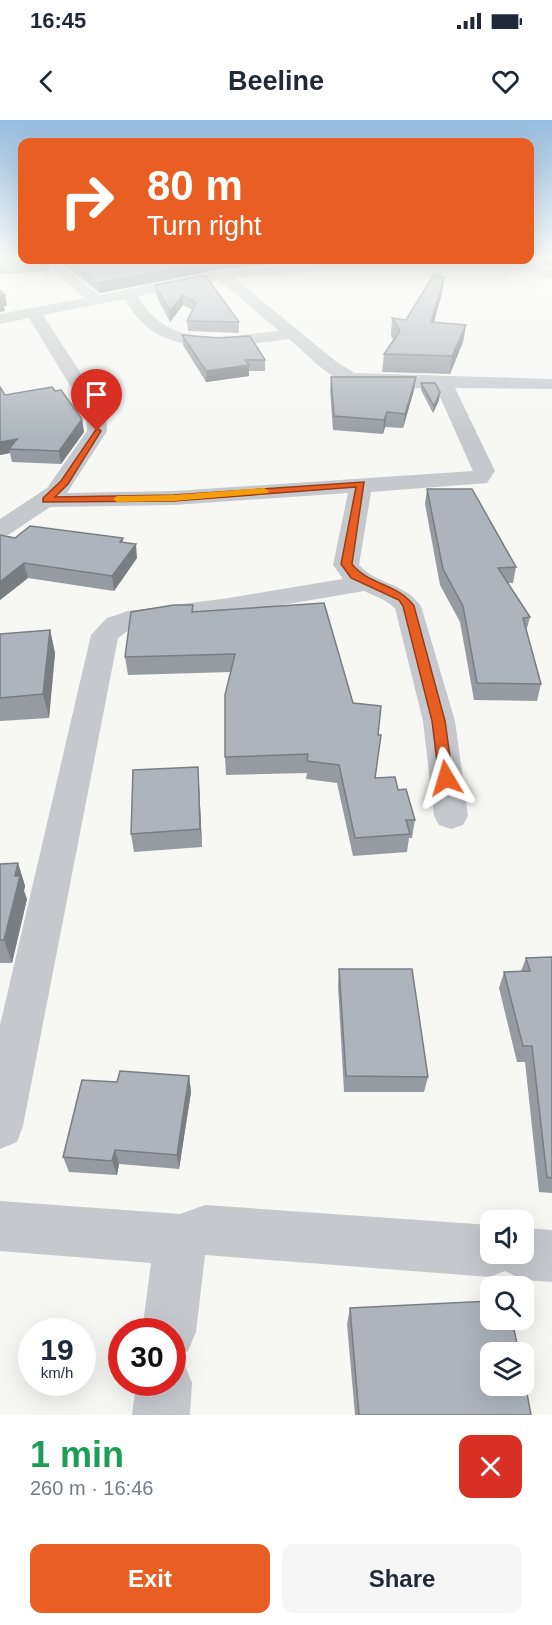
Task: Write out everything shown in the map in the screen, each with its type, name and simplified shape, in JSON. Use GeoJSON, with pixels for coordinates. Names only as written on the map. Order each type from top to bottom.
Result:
{"type":"FeatureCollection","features":[{"type":"Feature","properties":{"kind":"street"},"geometry":{"type":"LineString","coordinates":[[0,530],[41,504],[65,482],[97,431],[96,412],[38,319]]}},
{"type":"Feature","properties":{"kind":"street"},"geometry":{"type":"LineString","coordinates":[[146,319],[158,328],[193,342],[292,334]]}},
{"type":"Feature","properties":{"kind":"street"},"geometry":{"type":"LineString","coordinates":[[275,319],[332,367],[350,378],[368,381],[444,384],[552,384]]}},
{"type":"Feature","properties":{"kind":"street"},"geometry":{"type":"LineString","coordinates":[[0,506],[174,498],[479,478],[484,471],[444,384]]}},
{"type":"Feature","properties":{"kind":"street"},"geometry":{"type":"LineString","coordinates":[[361,484],[346,564],[355,576],[403,598],[408,606],[439,721],[451,816]]}},
{"type":"Feature","properties":{"kind":"street"},"geometry":{"type":"LineString","coordinates":[[0,1126],[105,635],[128,619],[229,606],[369,582]]}},
{"type":"Feature","properties":{"kind":"street"},"geometry":{"type":"LineString","coordinates":[[0,1226],[180,1240],[205,1230],[480,1250]]}},
{"type":"Feature","properties":{"kind":"street"},"geometry":{"type":"LineString","coordinates":[[172,1318],[180,1240]]}},
{"type":"Feature","properties":{"kind":"street"},"geometry":{"type":"LineString","coordinates":[[534,1255],[552,1256]]}},
{"type":"Feature","properties":{"kind":"street"},"geometry":{"type":"LineString","coordinates":[[162,1415],[164,1396]]}},
{"type":"Feature","properties":{"kind":"building"},"geometry":{"type":"Polygon","coordinates":[[[237,319],[239,322],[187,321],[237,319]]]}},
{"type":"Feature","properties":{"kind":"building"},"geometry":{"type":"Polygon","coordinates":[[[393,319],[432,319],[431,322],[466,325],[452,356],[384,354],[400,331],[393,319]]]}},
{"type":"Feature","properties":{"kind":"building"},"geometry":{"type":"Polygon","coordinates":[[[182,335],[219,338],[250,336],[265,360],[245,360],[249,365],[206,371],[182,335]]]}},
{"type":"Feature","properties":{"kind":"building"},"geometry":{"type":"Polygon","coordinates":[[[331,377],[416,377],[405,414],[387,412],[384,420],[334,416],[331,377]]]}},
{"type":"Feature","properties":{"kind":"building"},"geometry":{"type":"Polygon","coordinates":[[[421,383],[435,383],[440,392],[434,406],[421,383]]]}},
{"type":"Feature","properties":{"kind":"building"},"geometry":{"type":"Polygon","coordinates":[[[0,387],[5,395],[52,387],[55,391],[61,390],[82,419],[59,451],[9,449],[17,439],[0,442],[0,387]]]}},
{"type":"Feature","properties":{"kind":"building"},"geometry":{"type":"Polygon","coordinates":[[[427,489],[472,489],[516,567],[498,568],[530,617],[523,618],[541,684],[477,683],[463,606],[443,569],[427,489]]]}},
{"type":"Feature","properties":{"kind":"building"},"geometry":{"type":"Polygon","coordinates":[[[30,526],[123,538],[120,542],[136,544],[112,576],[24,563],[0,582],[0,535],[15,538],[30,526]]]}},
{"type":"Feature","properties":{"kind":"building"},"geometry":{"type":"Polygon","coordinates":[[[324,603],[353,703],[381,706],[378,735],[381,735],[375,778],[395,777],[398,790],[406,789],[415,820],[406,820],[410,834],[355,838],[339,765],[307,761],[308,754],[225,757],[225,695],[235,654],[125,657],[131,612],[174,605],[193,605],[192,612],[324,603]]]}},
{"type":"Feature","properties":{"kind":"building"},"geometry":{"type":"Polygon","coordinates":[[[50,630],[43,694],[0,698],[0,634],[50,630]]]}},
{"type":"Feature","properties":{"kind":"building"},"geometry":{"type":"Polygon","coordinates":[[[198,767],[200,829],[131,834],[133,770],[198,767]]]}},
{"type":"Feature","properties":{"kind":"building"},"geometry":{"type":"Polygon","coordinates":[[[18,863],[15,876],[20,876],[4,940],[0,940],[0,864],[18,863]]]}},
{"type":"Feature","properties":{"kind":"building"},"geometry":{"type":"Polygon","coordinates":[[[552,957],[552,1178],[547,1177],[532,1046],[523,1046],[504,972],[530,971],[526,958],[552,957]]]}},
{"type":"Feature","properties":{"kind":"building"},"geometry":{"type":"Polygon","coordinates":[[[339,969],[412,969],[428,1077],[346,1076],[339,969]]]}},
{"type":"Feature","properties":{"kind":"building"},"geometry":{"type":"Polygon","coordinates":[[[120,1071],[189,1076],[177,1155],[115,1150],[112,1161],[63,1157],[82,1080],[117,1082],[120,1071]]]}},
{"type":"Feature","properties":{"kind":"building"},"geometry":{"type":"Polygon","coordinates":[[[480,1302],[480,1330],[514,1330],[517,1342],[480,1342],[480,1396],[528,1396],[531,1415],[359,1415],[350,1308],[480,1302]]]}},
{"type":"Feature","properties":{"kind":"slow traffic"},"geometry":{"type":"LineString","coordinates":[[117,499],[174,498],[264,491]]}},
{"type":"Feature","properties":{"kind":"route"},"geometry":{"type":"LineString","coordinates":[[97,431],[65,482],[46,500],[174,498],[361,484],[346,564],[355,576],[403,598],[408,606],[439,721],[446,778]]}}]}
